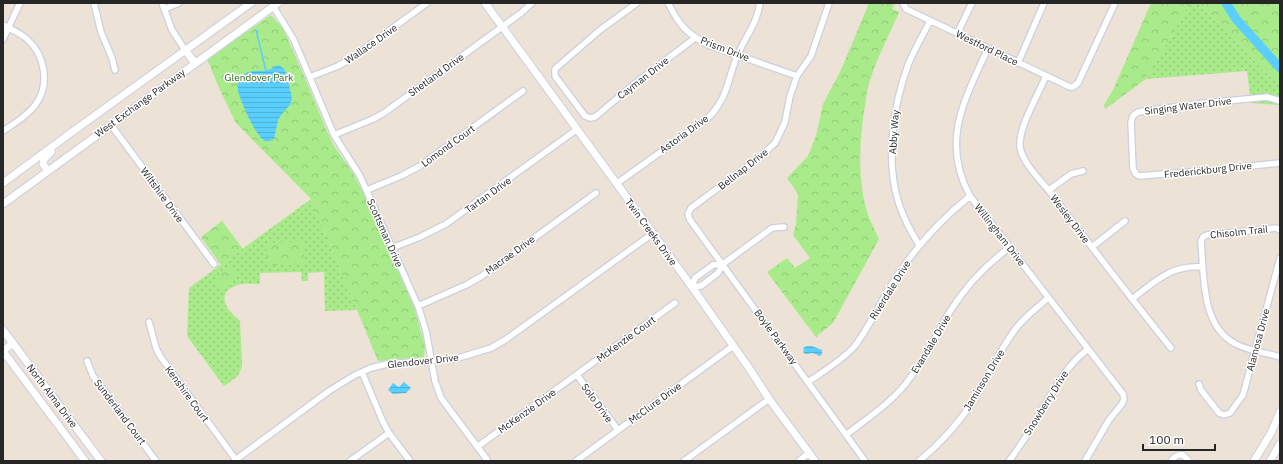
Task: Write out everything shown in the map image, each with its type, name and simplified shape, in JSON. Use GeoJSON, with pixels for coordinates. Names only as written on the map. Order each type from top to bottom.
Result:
{"type":"FeatureCollection","features":[{"type":"Feature","properties":{"kind":"main road","name":"West Exchange Parkway"},"geometry":{"type":"LineString","coordinates":[[3,183],[82,124],[251,3]]}},
{"type":"Feature","properties":{"kind":"main road","name":"Twin Creeks Drive"},"geometry":{"type":"LineString","coordinates":[[485,3],[576,130],[692,287],[768,399],[815,461]]}},
{"type":"Feature","properties":{"kind":"main road","name":"West Exchange Parkway"},"geometry":{"type":"LineString","coordinates":[[3,204],[276,5]]}},
{"type":"Feature","properties":{"kind":"main road"},"geometry":{"type":"LineString","coordinates":[[185,50],[195,63]]}},
{"type":"Feature","properties":{"kind":"main road"},"geometry":{"type":"LineString","coordinates":[[48,171],[43,164],[44,159],[74,134],[82,124]]}},
{"type":"Feature","properties":{"kind":"main road","name":"North Alma Drive"},"geometry":{"type":"LineString","coordinates":[[3,330],[101,461]]}},
{"type":"Feature","properties":{"kind":"main road"},"geometry":{"type":"LineString","coordinates":[[3,351],[13,343]]}},
{"type":"Feature","properties":{"kind":"main road","name":"North Alma Drive"},"geometry":{"type":"LineString","coordinates":[[3,351],[85,461]]}},
{"type":"Feature","properties":{"kind":"main road"},"geometry":{"type":"LineString","coordinates":[[1254,461],[1271,433],[1280,412]]}},
{"type":"Feature","properties":{"kind":"main road"},"geometry":{"type":"LineString","coordinates":[[1270,461],[1280,444]]}},
{"type":"Feature","properties":{"kind":"street"},"geometry":{"type":"LineString","coordinates":[[3,39],[6,26],[20,3]]}},
{"type":"Feature","properties":{"kind":"street"},"geometry":{"type":"LineString","coordinates":[[94,3],[101,32],[112,58],[114,70]]}},
{"type":"Feature","properties":{"kind":"street"},"geometry":{"type":"LineString","coordinates":[[179,3],[163,6],[172,30],[185,50]]}},
{"type":"Feature","properties":{"kind":"street","name":"Wallace Drive"},"geometry":{"type":"LineString","coordinates":[[310,77],[349,60],[427,3]]}},
{"type":"Feature","properties":{"kind":"street","name":"Shetland Drive"},"geometry":{"type":"LineString","coordinates":[[334,135],[384,113],[502,27],[532,3]]}},
{"type":"Feature","properties":{"kind":"street","name":"Cayman Drive"},"geometry":{"type":"LineString","coordinates":[[637,3],[600,30],[555,69],[555,76],[585,116],[590,118],[595,117],[633,85],[696,38]]}},
{"type":"Feature","properties":{"kind":"street","name":"Astoria Drive"},"geometry":{"type":"LineString","coordinates":[[616,184],[712,113],[720,103],[726,92],[738,54],[759,13],[760,3]]}},
{"type":"Feature","properties":{"kind":"street","name":"Bellnap Drive"},"geometry":{"type":"LineString","coordinates":[[688,214],[691,208],[760,157],[775,143],[785,122],[790,96],[797,76],[811,56],[829,3]]}},
{"type":"Feature","properties":{"kind":"street"},"geometry":{"type":"LineString","coordinates":[[957,34],[972,3]]}},
{"type":"Feature","properties":{"kind":"street"},"geometry":{"type":"LineString","coordinates":[[1018,63],[1044,3]]}},
{"type":"Feature","properties":{"kind":"street","name":"Westford Place"},"geometry":{"type":"LineString","coordinates":[[903,4],[906,9],[930,21],[1067,87],[1073,87],[1078,83],[1115,3]]}},
{"type":"Feature","properties":{"kind":"street","name":"Prism Drive"},"geometry":{"type":"LineString","coordinates":[[671,4],[678,21],[689,34],[708,45],[738,54],[797,76]]}},
{"type":"Feature","properties":{"kind":"street","name":"Scottsman Drive"},"geometry":{"type":"LineString","coordinates":[[276,5],[290,32],[334,135],[357,169],[367,190],[418,306],[426,331],[435,381],[441,398],[488,461]]}},
{"type":"Feature","properties":{"kind":"street","name":"Abby Way"},"geometry":{"type":"LineString","coordinates":[[919,245],[907,224],[899,204],[895,187],[892,169],[893,128],[899,92],[906,71],[930,21]]}},
{"type":"Feature","properties":{"kind":"street"},"geometry":{"type":"LineString","coordinates":[[3,132],[25,115],[36,104],[42,92],[44,80],[43,67],[36,49],[26,38],[6,26]]}},
{"type":"Feature","properties":{"kind":"street","name":"Willingham Drive"},"geometry":{"type":"LineString","coordinates":[[988,48],[967,94],[959,121],[956,135],[956,149],[960,175],[970,196],[1123,394],[1124,399],[1122,404],[1109,420],[1085,461]]}},
{"type":"Feature","properties":{"kind":"street","name":"Wesley Drive"},"geometry":{"type":"LineString","coordinates":[[1046,76],[1021,133],[1020,146],[1023,157],[1026,163],[1049,190],[1171,348]]}},
{"type":"Feature","properties":{"kind":"street","name":"Lomond Court"},"geometry":{"type":"LineString","coordinates":[[367,190],[401,176],[420,166],[523,91]]}},
{"type":"Feature","properties":{"kind":"street","name":"Singing Water Drive"},"geometry":{"type":"LineString","coordinates":[[1136,174],[1133,169],[1131,122],[1133,116],[1138,112],[1196,104],[1267,97],[1280,101]]}},
{"type":"Feature","properties":{"kind":"street","name":"Wiltshire Drive"},"geometry":{"type":"LineString","coordinates":[[111,125],[214,264]]}},
{"type":"Feature","properties":{"kind":"street","name":"Tartan Drive"},"geometry":{"type":"LineString","coordinates":[[392,248],[420,237],[446,224],[576,130]]}},
{"type":"Feature","properties":{"kind":"street","name":"Frederickburg Drive"},"geometry":{"type":"LineString","coordinates":[[1136,174],[1142,176],[1280,163]]}},
{"type":"Feature","properties":{"kind":"street"},"geometry":{"type":"LineString","coordinates":[[1049,190],[1071,174],[1083,171]]}},
{"type":"Feature","properties":{"kind":"street","name":"Macrae Drive"},"geometry":{"type":"LineString","coordinates":[[418,306],[466,285],[482,276],[596,193]]}},
{"type":"Feature","properties":{"kind":"street","name":"Riverdale Drive"},"geometry":{"type":"LineString","coordinates":[[808,382],[836,362],[854,346],[893,282],[919,245],[954,209],[970,196]]}},
{"type":"Feature","properties":{"kind":"street","name":"Boyle Parkway"},"geometry":{"type":"LineString","coordinates":[[688,214],[690,220],[865,461]]}},
{"type":"Feature","properties":{"kind":"street"},"geometry":{"type":"LineString","coordinates":[[1092,247],[1125,221]]}},
{"type":"Feature","properties":{"kind":"street"},"geometry":{"type":"LineString","coordinates":[[723,264],[713,265],[707,269],[695,278],[692,287],[701,286],[718,273],[723,264],[772,228],[784,227]]}},
{"type":"Feature","properties":{"kind":"street","name":"Chisolm Trail"},"geometry":{"type":"LineString","coordinates":[[1203,267],[1201,242],[1205,236],[1276,228],[1280,230]]}},
{"type":"Feature","properties":{"kind":"street","name":"Glendover Drive"},"geometry":{"type":"LineString","coordinates":[[235,460],[329,391],[362,372],[387,364],[455,359],[469,356],[491,348],[505,340],[652,234]]}},
{"type":"Feature","properties":{"kind":"street","name":"Evandale Drive"},"geometry":{"type":"LineString","coordinates":[[846,434],[887,404],[896,395],[911,377],[963,292],[990,263],[1010,247]]}},
{"type":"Feature","properties":{"kind":"street","name":"Alamosa Drive"},"geometry":{"type":"LineString","coordinates":[[1199,384],[1201,390],[1219,413],[1224,415],[1230,413],[1243,395],[1280,258]]}},
{"type":"Feature","properties":{"kind":"street"},"geometry":{"type":"LineString","coordinates":[[1132,299],[1170,272],[1192,266],[1203,267],[1209,310],[1221,333],[1230,341],[1238,345],[1280,357]]}},
{"type":"Feature","properties":{"kind":"street","name":"Jaminson Drive"},"geometry":{"type":"LineString","coordinates":[[918,461],[939,443],[952,429],[974,399],[1013,333],[1028,316],[1048,298]]}},
{"type":"Feature","properties":{"kind":"street","name":"McKenzie Court"},"geometry":{"type":"LineString","coordinates":[[577,375],[675,303]]}},
{"type":"Feature","properties":{"kind":"street","name":"Kenshire Court"},"geometry":{"type":"LineString","coordinates":[[149,322],[156,348],[160,356],[235,460]]}},
{"type":"Feature","properties":{"kind":"street","name":"McClure Drive"},"geometry":{"type":"LineString","coordinates":[[576,461],[733,346]]}},
{"type":"Feature","properties":{"kind":"street","name":"Snowberry Drive"},"geometry":{"type":"LineString","coordinates":[[1009,461],[1033,426],[1059,380],[1071,364],[1088,349]]}},
{"type":"Feature","properties":{"kind":"street","name":"Sunderland Court"},"geometry":{"type":"LineString","coordinates":[[87,361],[93,376],[156,461]]}},
{"type":"Feature","properties":{"kind":"street"},"geometry":{"type":"LineString","coordinates":[[362,372],[389,433],[410,461]]}},
{"type":"Feature","properties":{"kind":"street","name":"Solo Drive"},"geometry":{"type":"LineString","coordinates":[[577,375],[618,430]]}},
{"type":"Feature","properties":{"kind":"street","name":"McKenzie Drive"},"geometry":{"type":"LineString","coordinates":[[477,447],[577,375]]}},
{"type":"Feature","properties":{"kind":"street"},"geometry":{"type":"LineString","coordinates":[[684,461],[768,399]]}},
{"type":"Feature","properties":{"kind":"street"},"geometry":{"type":"LineString","coordinates":[[350,461],[389,433]]}},
{"type":"Feature","properties":{"kind":"street"},"geometry":{"type":"LineString","coordinates":[[799,461],[809,453]]}},
{"type":"Feature","properties":{"kind":"street"},"geometry":{"type":"LineString","coordinates":[[1172,461],[1180,454],[1189,461]]}},
{"type":"Feature","properties":{"kind":"green space"},"geometry":{"type":"Polygon","coordinates":[[[869,3],[895,3],[892,9],[899,12],[869,84],[861,138],[860,166],[863,194],[870,220],[879,239],[833,323],[816,337],[767,272],[787,258],[795,268],[810,258],[793,235],[796,224],[798,194],[787,178],[808,156],[816,136],[823,104],[841,70],[869,3]]]}},
{"type":"Feature","properties":{"kind":"green space"},"geometry":{"type":"Polygon","coordinates":[[[1151,3],[1190,3],[1146,79],[1105,109],[1104,105],[1113,90],[1151,3]]]}},
{"type":"Feature","properties":{"kind":"green space"},"geometry":{"type":"Polygon","coordinates":[[[1190,3],[1198,3],[1242,46],[1263,71],[1280,81],[1280,105],[1251,103],[1247,71],[1146,79],[1190,3]]]}},
{"type":"Feature","properties":{"kind":"green space"},"geometry":{"type":"Polygon","coordinates":[[[1198,3],[1280,3],[1280,81],[1263,71],[1242,46],[1198,3]]]}},
{"type":"Feature","properties":{"kind":"green space","name":"Glendover Park"},"geometry":{"type":"Polygon","coordinates":[[[271,15],[283,28],[334,146],[353,173],[364,194],[414,307],[425,346],[424,357],[378,361],[311,199],[236,123],[220,90],[207,59],[271,15]]]}},
{"type":"Feature","properties":{"kind":"green space"},"geometry":{"type":"Polygon","coordinates":[[[311,199],[357,310],[325,311],[324,272],[308,273],[308,281],[302,281],[301,272],[260,273],[260,284],[241,284],[232,287],[227,291],[225,296],[225,304],[240,321],[242,366],[238,376],[224,386],[187,336],[189,288],[311,199]]]}},
{"type":"Feature","properties":{"kind":"green space"},"geometry":{"type":"Polygon","coordinates":[[[222,221],[243,249],[221,265],[201,237],[222,221]]]}},
{"type":"Feature","properties":{"kind":"green space"},"geometry":{"type":"Polygon","coordinates":[[[304,241],[304,264],[267,265],[266,243],[304,241]]]}},
{"type":"Feature","properties":{"kind":"green space"},"geometry":{"type":"Polygon","coordinates":[[[230,265],[234,267],[238,274],[229,287],[224,289],[215,280],[215,277],[230,265]]]}},
{"type":"Feature","properties":{"kind":"water"},"geometry":{"type":"Polygon","coordinates":[[[279,65],[284,69],[287,75],[292,99],[290,105],[278,120],[274,139],[265,141],[258,134],[249,119],[239,96],[238,85],[241,77],[248,72],[268,70],[279,65]]]}},
{"type":"Feature","properties":{"kind":"water"},"geometry":{"type":"Polygon","coordinates":[[[812,346],[822,350],[822,354],[820,356],[813,353],[808,354],[803,352],[803,348],[812,346]]]}},
{"type":"Feature","properties":{"kind":"water"},"geometry":{"type":"Polygon","coordinates":[[[404,382],[411,388],[406,393],[393,394],[388,390],[393,383],[399,387],[404,382]]]}},
{"type":"Feature","properties":{"kind":"waterway"},"geometry":{"type":"LineString","coordinates":[[1226,3],[1236,19],[1280,68]]}},
{"type":"Feature","properties":{"kind":"waterway"},"geometry":{"type":"LineString","coordinates":[[256,30],[266,71]]}}]}
